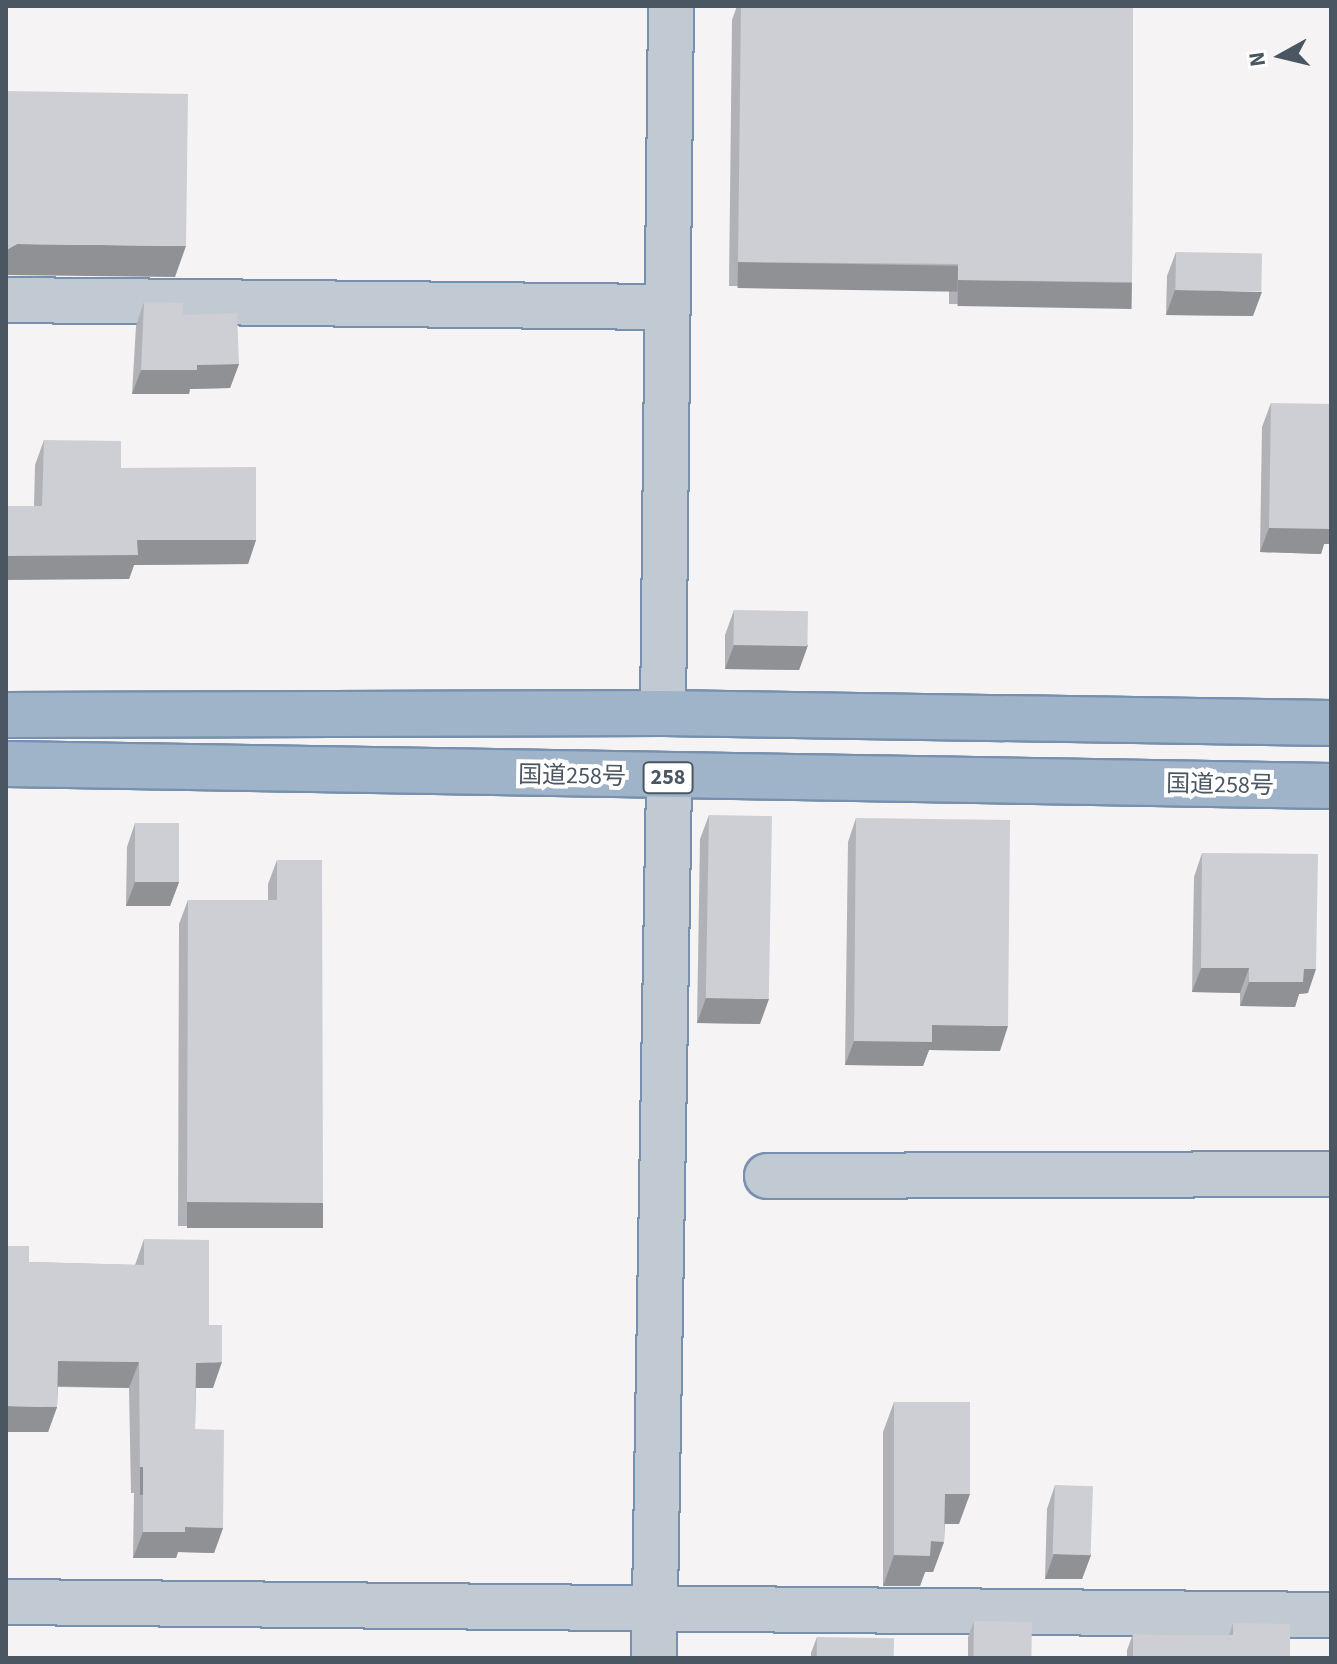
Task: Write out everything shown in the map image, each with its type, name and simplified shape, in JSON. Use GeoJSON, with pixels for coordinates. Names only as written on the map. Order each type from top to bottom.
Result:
{"type":"FeatureCollection","features":[{"type":"Feature","properties":{"kind":"highway"},"geometry":{"type":"LineString","coordinates":[[6,715],[663,713],[1331,723]]}},
{"type":"Feature","properties":{"kind":"highway","name":"国道258号"},"geometry":{"type":"LineString","coordinates":[[6,764],[669,778],[1331,786]]}},
{"type":"Feature","properties":{"kind":"street"},"geometry":{"type":"LineString","coordinates":[[663,713],[671,6]]}},
{"type":"Feature","properties":{"kind":"street"},"geometry":{"type":"LineString","coordinates":[[6,300],[668,307]]}},
{"type":"Feature","properties":{"kind":"street"},"geometry":{"type":"LineString","coordinates":[[654,1658],[669,778]]}},
{"type":"Feature","properties":{"kind":"street"},"geometry":{"type":"LineString","coordinates":[[767,1176],[1331,1174]]}},
{"type":"Feature","properties":{"kind":"street"},"geometry":{"type":"LineString","coordinates":[[6,1602],[1331,1615]]}},
{"type":"Feature","properties":{"kind":"building"},"geometry":{"type":"Polygon","coordinates":[[[741,6],[1133,6],[1132,282],[958,280],[958,264],[738,262],[741,6]]]}},
{"type":"Feature","properties":{"kind":"building"},"geometry":{"type":"Polygon","coordinates":[[[6,91],[188,94],[186,246],[17,244],[6,250],[6,91]]]}},
{"type":"Feature","properties":{"kind":"building"},"geometry":{"type":"Polygon","coordinates":[[[1176,252],[1262,254],[1261,291],[1175,290],[1176,252]]]}},
{"type":"Feature","properties":{"kind":"building"},"geometry":{"type":"Polygon","coordinates":[[[144,302],[183,303],[183,315],[237,313],[239,364],[197,365],[197,370],[141,370],[144,302]]]}},
{"type":"Feature","properties":{"kind":"building"},"geometry":{"type":"Polygon","coordinates":[[[1271,403],[1331,404],[1330,529],[1269,528],[1271,403]]]}},
{"type":"Feature","properties":{"kind":"building"},"geometry":{"type":"Polygon","coordinates":[[[44,440],[121,441],[121,468],[256,467],[256,540],[137,540],[138,555],[6,556],[6,506],[42,506],[44,440]]]}},
{"type":"Feature","properties":{"kind":"building"},"geometry":{"type":"Polygon","coordinates":[[[734,610],[808,611],[807,646],[733,645],[734,610]]]}},
{"type":"Feature","properties":{"kind":"building"},"geometry":{"type":"Polygon","coordinates":[[[709,815],[772,816],[769,999],[706,998],[709,815]]]}},
{"type":"Feature","properties":{"kind":"building"},"geometry":{"type":"Polygon","coordinates":[[[856,818],[1010,820],[1008,1026],[932,1025],[932,1042],[854,1041],[856,818]]]}},
{"type":"Feature","properties":{"kind":"building"},"geometry":{"type":"Polygon","coordinates":[[[135,823],[179,823],[179,882],[135,882],[135,823]]]}},
{"type":"Feature","properties":{"kind":"building"},"geometry":{"type":"Polygon","coordinates":[[[1202,853],[1318,854],[1316,969],[1304,969],[1303,982],[1249,982],[1249,968],[1201,968],[1202,853]]]}},
{"type":"Feature","properties":{"kind":"building"},"geometry":{"type":"Polygon","coordinates":[[[277,860],[322,860],[323,1203],[187,1202],[188,900],[277,900],[277,860]]]}},
{"type":"Feature","properties":{"kind":"building"},"geometry":{"type":"Polygon","coordinates":[[[144,1239],[209,1240],[209,1325],[222,1325],[222,1362],[196,1363],[195,1429],[224,1430],[223,1528],[185,1527],[185,1532],[143,1532],[139,1362],[58,1361],[57,1407],[6,1406],[6,1246],[29,1246],[29,1262],[144,1265],[144,1239]]]}},
{"type":"Feature","properties":{"kind":"building"},"geometry":{"type":"Polygon","coordinates":[[[894,1402],[970,1402],[970,1494],[945,1494],[944,1542],[931,1541],[930,1556],[894,1555],[894,1402]]]}},
{"type":"Feature","properties":{"kind":"building"},"geometry":{"type":"Polygon","coordinates":[[[1055,1485],[1093,1486],[1091,1555],[1053,1554],[1055,1485]]]}},
{"type":"Feature","properties":{"kind":"building"},"geometry":{"type":"Polygon","coordinates":[[[974,1621],[1032,1622],[1031,1658],[973,1658],[974,1621]]]}},
{"type":"Feature","properties":{"kind":"building"},"geometry":{"type":"Polygon","coordinates":[[[1233,1623],[1290,1624],[1290,1658],[1133,1658],[1133,1634],[1233,1635],[1233,1623]]]}},
{"type":"Feature","properties":{"kind":"building"},"geometry":{"type":"Polygon","coordinates":[[[817,1637],[894,1638],[894,1658],[817,1658],[817,1637]]]}}]}
